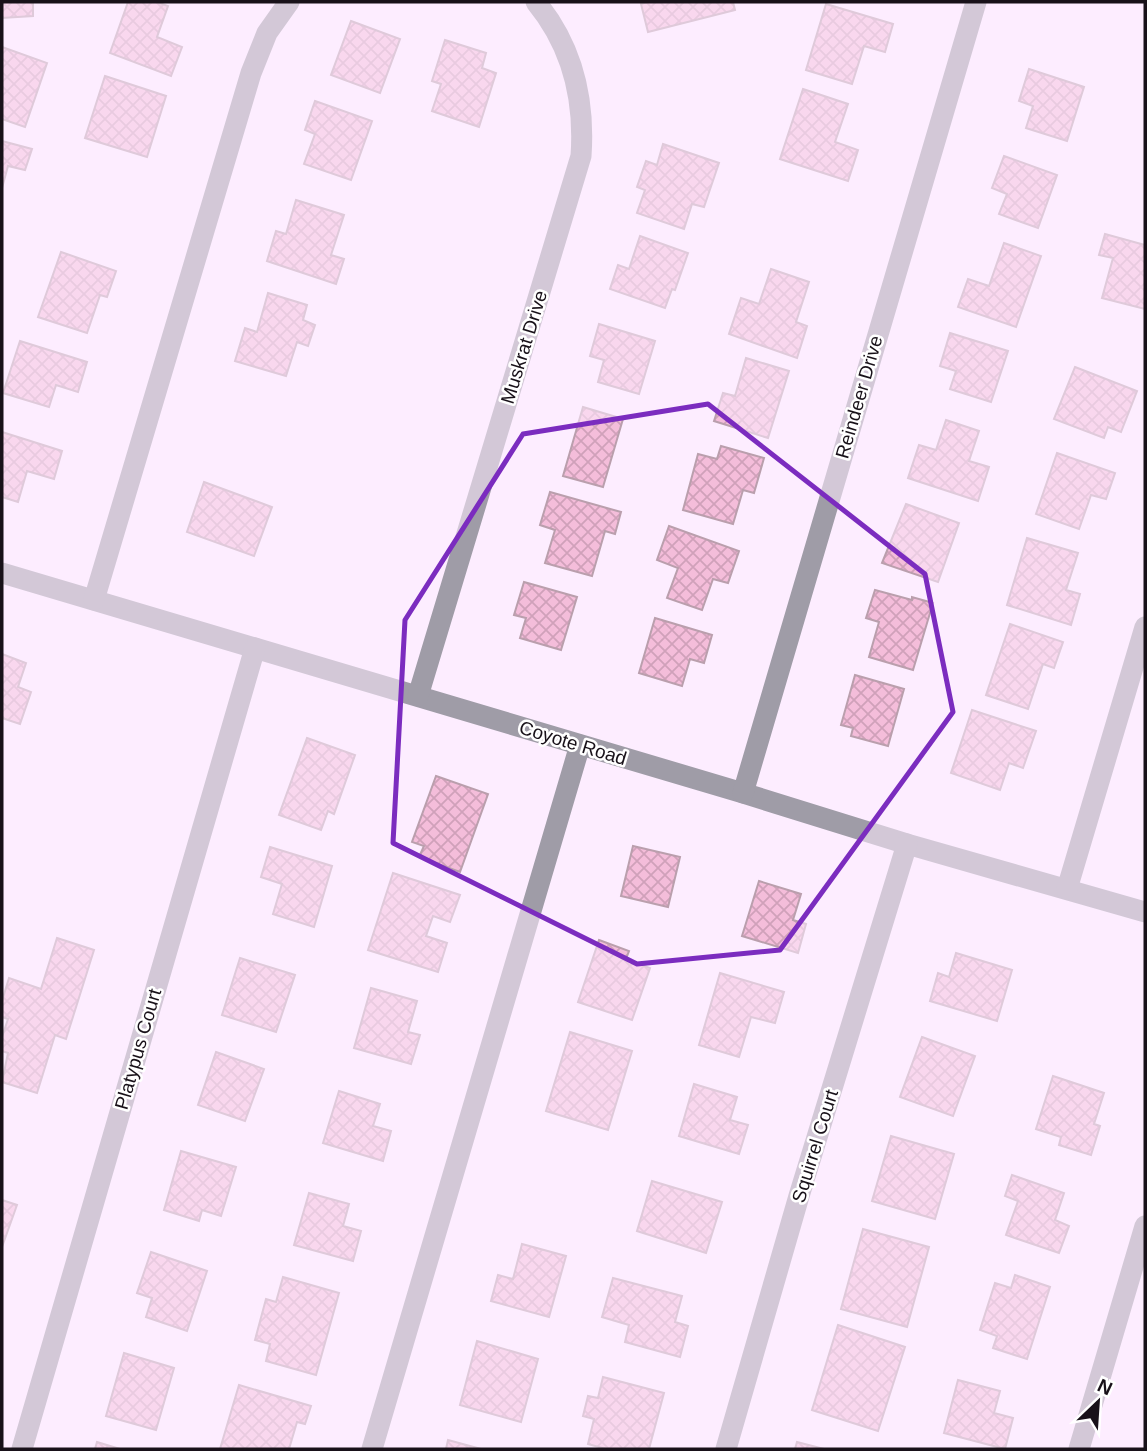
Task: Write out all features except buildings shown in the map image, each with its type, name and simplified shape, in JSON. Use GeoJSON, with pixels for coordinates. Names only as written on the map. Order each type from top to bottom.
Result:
{"type":"FeatureCollection","features":[{"type":"Feature","properties":{"kind":"street"},"geometry":{"type":"LineString","coordinates":[[94,600],[251,73],[267,33],[289,2]]}},
{"type":"Feature","properties":{"kind":"street","name":"Muskrat Drive"},"geometry":{"type":"LineString","coordinates":[[418,696],[580,156],[582,110],[578,87],[563,43],[536,2]]}},
{"type":"Feature","properties":{"kind":"street","name":"Reindeer Drive"},"geometry":{"type":"LineString","coordinates":[[743,793],[976,2]]}},
{"type":"Feature","properties":{"kind":"street","name":"Coyote Road"},"geometry":{"type":"LineString","coordinates":[[2,573],[907,844],[1145,912]]}},
{"type":"Feature","properties":{"kind":"street"},"geometry":{"type":"LineString","coordinates":[[1067,889],[1145,627]]}},
{"type":"Feature","properties":{"kind":"street","name":"Platypus Court"},"geometry":{"type":"LineString","coordinates":[[22,1449],[255,648]]}},
{"type":"Feature","properties":{"kind":"street"},"geometry":{"type":"LineString","coordinates":[[372,1449],[580,745]]}},
{"type":"Feature","properties":{"kind":"street","name":"Squirrel Court"},"geometry":{"type":"LineString","coordinates":[[726,1449],[799,1196],[907,844]]}},
{"type":"Feature","properties":{"kind":"street"},"geometry":{"type":"LineString","coordinates":[[1079,1449],[1145,1226]]}},
{"type":"Feature","properties":{"kind":"highlighted area"},"geometry":{"type":"Polygon","coordinates":[[[708,404],[925,574],[953,712],[780,950],[637,964],[393,843],[405,620],[523,434],[708,404]]]}}]}
